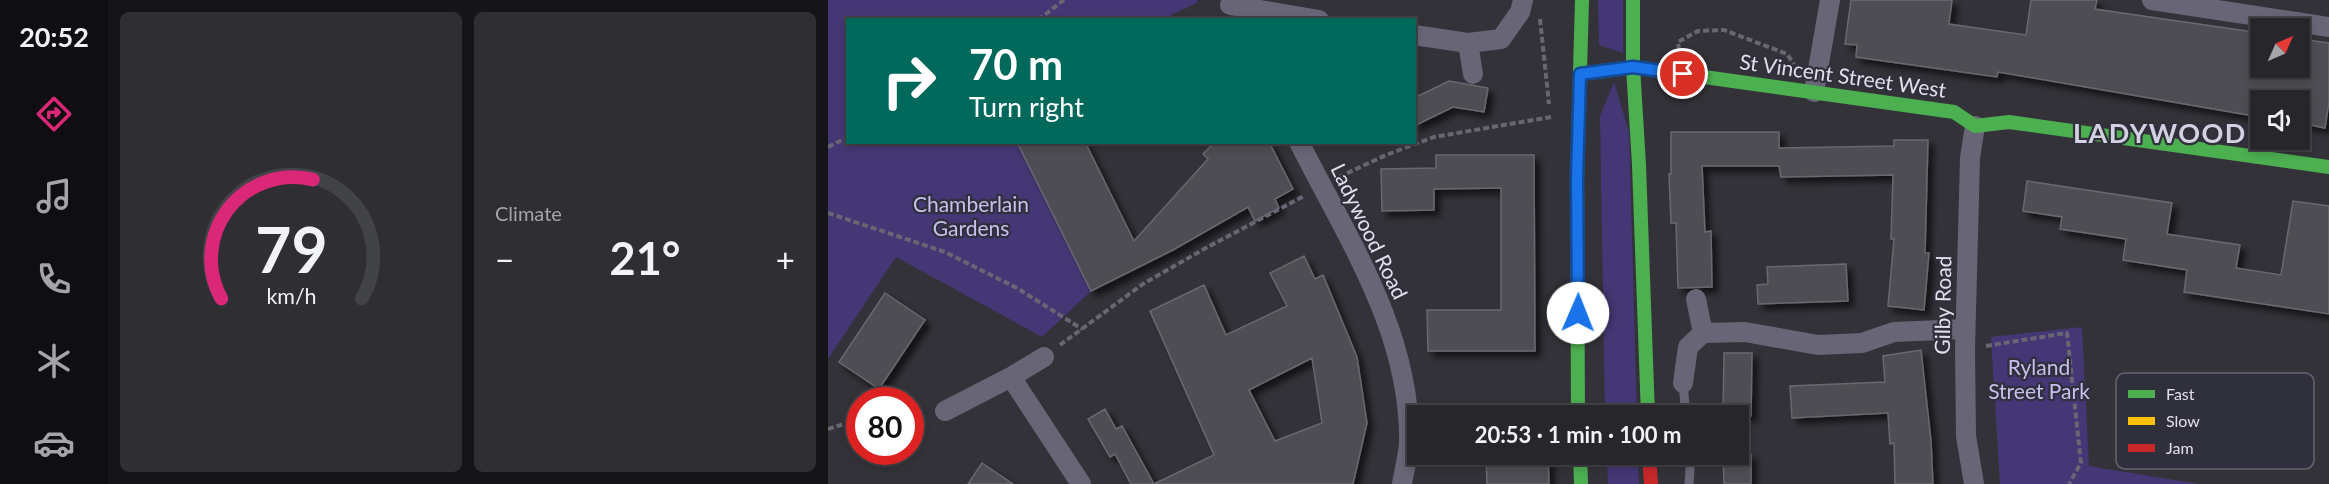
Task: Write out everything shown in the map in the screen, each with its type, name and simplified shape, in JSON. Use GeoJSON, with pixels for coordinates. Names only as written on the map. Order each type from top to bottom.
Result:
{"type":"FeatureCollection","features":[{"type":"Feature","properties":{"kind":"main road"},"geometry":{"type":"LineString","coordinates":[[1633,0],[1633,67],[1648,405]]}},
{"type":"Feature","properties":{"kind":"main road"},"geometry":{"type":"LineString","coordinates":[[1578,405],[1577,178],[1582,2]]}},
{"type":"Feature","properties":{"kind":"main road","name":"St Vincent Street West"},"geometry":{"type":"LineString","coordinates":[[1580,74],[1633,67],[1954,112],[1975,126]]}},
{"type":"Feature","properties":{"kind":"main road"},"geometry":{"type":"LineString","coordinates":[[1975,126],[2009,122],[2329,167]]}},
{"type":"Feature","properties":{"kind":"main road"},"geometry":{"type":"LineString","coordinates":[[1580,465],[1581,484]]}},
{"type":"Feature","properties":{"kind":"main road"},"geometry":{"type":"LineString","coordinates":[[1650,465],[1651,484]]}},
{"type":"Feature","properties":{"kind":"street"},"geometry":{"type":"LineString","coordinates":[[1814,92],[1830,0]]}},
{"type":"Feature","properties":{"kind":"street"},"geometry":{"type":"LineString","coordinates":[[2152,0],[2329,27]]}},
{"type":"Feature","properties":{"kind":"street"},"geometry":{"type":"LineString","coordinates":[[1416,35],[1468,43],[1501,39],[1520,12],[1531,4]]}},
{"type":"Feature","properties":{"kind":"street"},"geometry":{"type":"LineString","coordinates":[[1232,8],[1304,18]]}},
{"type":"Feature","properties":{"kind":"street"},"geometry":{"type":"LineString","coordinates":[[1468,43],[1473,74]]}},
{"type":"Feature","properties":{"kind":"street","name":"Gilby Road"},"geometry":{"type":"LineString","coordinates":[[1974,484],[1966,436],[1965,329],[1970,158],[1975,126]]}},
{"type":"Feature","properties":{"kind":"street","name":"Ladywood Road"},"geometry":{"type":"LineString","coordinates":[[1300,144],[1375,288],[1400,360],[1407,411]]}},
{"type":"Feature","properties":{"kind":"street"},"geometry":{"type":"LineString","coordinates":[[1696,299],[1703,333]]}},
{"type":"Feature","properties":{"kind":"street"},"geometry":{"type":"LineString","coordinates":[[1683,382],[1688,347],[1703,333],[1745,332],[1818,345],[1862,344],[1894,332],[1965,329]]}},
{"type":"Feature","properties":{"kind":"street"},"geometry":{"type":"LineString","coordinates":[[945,411],[1044,357]]}},
{"type":"Feature","properties":{"kind":"street"},"geometry":{"type":"LineString","coordinates":[[1011,377],[1081,484]]}},
{"type":"Feature","properties":{"kind":"street","name":"Ladywood Road"},"geometry":{"type":"LineString","coordinates":[[1402,484],[1407,452]]}},
{"type":"Feature","properties":{"kind":"lane"},"geometry":{"type":"LineString","coordinates":[[1683,382],[1685,405]]}},
{"type":"Feature","properties":{"kind":"lane"},"geometry":{"type":"LineString","coordinates":[[1689,484],[1690,469]]}},
{"type":"Feature","properties":{"kind":"path"},"geometry":{"type":"LineString","coordinates":[[1041,18],[1064,0]]}},
{"type":"Feature","properties":{"kind":"path"},"geometry":{"type":"LineString","coordinates":[[1416,144],[1434,137],[1551,117],[1531,4]]}},
{"type":"Feature","properties":{"kind":"path"},"geometry":{"type":"LineString","coordinates":[[1683,74],[1678,42],[1698,30],[1724,30],[1787,54],[1814,92]]}},
{"type":"Feature","properties":{"kind":"path"},"geometry":{"type":"LineString","coordinates":[[828,147],[846,138]]}},
{"type":"Feature","properties":{"kind":"path"},"geometry":{"type":"LineString","coordinates":[[1351,172],[1415,144]]}},
{"type":"Feature","properties":{"kind":"path"},"geometry":{"type":"LineString","coordinates":[[1044,357],[1143,284],[1321,186]]}},
{"type":"Feature","properties":{"kind":"path"},"geometry":{"type":"LineString","coordinates":[[828,213],[945,252],[1017,288],[1082,328]]}},
{"type":"Feature","properties":{"kind":"path"},"geometry":{"type":"LineString","coordinates":[[1965,349],[2067,333],[2081,463],[2069,484]]}},
{"type":"Feature","properties":{"kind":"path"},"geometry":{"type":"LineString","coordinates":[[828,429],[846,423]]}},
{"type":"Feature","properties":{"kind":"green space","name":"Chamberlain Gardens"},"geometry":{"type":"Polygon","coordinates":[[[828,0],[1197,0],[1198,2],[1165,18],[846,18],[846,144],[1018,144],[1091,291],[1042,337],[896,257],[828,359],[828,0]]]}},
{"type":"Feature","properties":{"kind":"green space"},"geometry":{"type":"Polygon","coordinates":[[[1598,0],[1623,0],[1623,53],[1599,45],[1598,0]]]}},
{"type":"Feature","properties":{"kind":"green space"},"geometry":{"type":"Polygon","coordinates":[[[1614,82],[1629,132],[1637,405],[1605,405],[1600,116],[1614,82]]]}},
{"type":"Feature","properties":{"kind":"green space","name":"Ryland Street Park"},"geometry":{"type":"Polygon","coordinates":[[[2082,327],[2089,466],[2199,484],[2000,484],[1991,337],[2082,327]]]}},
{"type":"Feature","properties":{"kind":"green space"},"geometry":{"type":"Polygon","coordinates":[[[1607,465],[1638,465],[1639,484],[1608,484],[1607,465]]]}},
{"type":"Feature","properties":{"kind":"building"},"geometry":{"type":"Polygon","coordinates":[[[1851,0],[1952,0],[1949,24],[2026,35],[2031,0],[2097,0],[2095,9],[2250,32],[2250,78],[2310,78],[2310,40],[2329,43],[2329,102],[2325,128],[2310,125],[2310,90],[2250,90],[2250,115],[1998,72],[1997,77],[1856,57],[1857,45],[1845,44],[1851,0]]]}},
{"type":"Feature","properties":{"kind":"building"},"geometry":{"type":"Polygon","coordinates":[[[1449,81],[1488,88],[1484,112],[1453,107],[1416,125],[1416,97],[1449,81]]]}},
{"type":"Feature","properties":{"kind":"building"},"geometry":{"type":"Polygon","coordinates":[[[1671,132],[1779,132],[1779,148],[1894,146],[1894,140],[1928,140],[1925,253],[1929,253],[1924,310],[1888,306],[1894,239],[1891,239],[1893,175],[1781,177],[1779,166],[1702,166],[1705,232],[1711,231],[1712,287],[1678,288],[1676,223],[1671,223],[1669,174],[1671,174],[1671,132]]]}},
{"type":"Feature","properties":{"kind":"building"},"geometry":{"type":"Polygon","coordinates":[[[1018,144],[1086,144],[1134,241],[1208,159],[1203,154],[1213,144],[1270,144],[1293,189],[1275,199],[1279,208],[1255,221],[1248,207],[1173,250],[1091,291],[1018,144]]]}},
{"type":"Feature","properties":{"kind":"building"},"geometry":{"type":"Polygon","coordinates":[[[1436,155],[1534,155],[1535,351],[1428,351],[1427,310],[1501,310],[1501,188],[1434,189],[1434,210],[1382,211],[1381,169],[1436,168],[1436,155]]]}},
{"type":"Feature","properties":{"kind":"building"},"geometry":{"type":"Polygon","coordinates":[[[2027,181],[2172,203],[2167,234],[2240,245],[2236,268],[2281,275],[2293,201],[2329,206],[2329,314],[2184,292],[2187,270],[2123,260],[2126,239],[2060,229],[2062,217],[2023,211],[2027,181]]]}},
{"type":"Feature","properties":{"kind":"building"},"geometry":{"type":"Polygon","coordinates":[[[1304,256],[1315,279],[1323,275],[1357,357],[1367,423],[1353,484],[1154,484],[1214,455],[1150,311],[1204,285],[1226,335],[1287,306],[1270,273],[1304,256]],[[1312,358],[1249,390],[1275,441],[1322,423],[1312,358]]]}},
{"type":"Feature","properties":{"kind":"building"},"geometry":{"type":"Polygon","coordinates":[[[1846,264],[1848,301],[1758,304],[1757,285],[1768,284],[1767,267],[1846,264]]]}},
{"type":"Feature","properties":{"kind":"building"},"geometry":{"type":"Polygon","coordinates":[[[885,293],[925,320],[880,387],[876,387],[839,362],[885,293]]]}},
{"type":"Feature","properties":{"kind":"building"},"geometry":{"type":"Polygon","coordinates":[[[1921,350],[1931,441],[1933,484],[1895,484],[1894,443],[1890,444],[1888,413],[1792,418],[1790,386],[1885,382],[1883,356],[1921,350]]]}},
{"type":"Feature","properties":{"kind":"building"},"geometry":{"type":"Polygon","coordinates":[[[1724,353],[1752,353],[1751,416],[1749,416],[1749,405],[1723,405],[1724,353]]]}},
{"type":"Feature","properties":{"kind":"building"},"geometry":{"type":"Polygon","coordinates":[[[1105,409],[1116,429],[1122,426],[1154,484],[1131,484],[1115,454],[1110,457],[1088,419],[1105,409]]]}},
{"type":"Feature","properties":{"kind":"building"},"geometry":{"type":"Polygon","coordinates":[[[1749,454],[1751,454],[1751,484],[1724,484],[1723,465],[1749,465],[1749,454]]]}},
{"type":"Feature","properties":{"kind":"building"},"geometry":{"type":"Polygon","coordinates":[[[982,463],[1013,484],[968,484],[982,463]]]}},
{"type":"Feature","properties":{"kind":"building"},"geometry":{"type":"Polygon","coordinates":[[[1486,465],[1548,465],[1549,484],[1487,484],[1486,465]]]}},
{"type":"Feature","properties":{"kind":"traffic: fast"},"geometry":{"type":"LineString","coordinates":[[1578,405],[1577,178],[1582,0]]}},
{"type":"Feature","properties":{"kind":"traffic: fast"},"geometry":{"type":"LineString","coordinates":[[1633,0],[1633,67],[1648,405]]}},
{"type":"Feature","properties":{"kind":"traffic: fast"},"geometry":{"type":"LineString","coordinates":[[1633,67],[1954,112],[1975,126],[2009,122],[2329,167]]}},
{"type":"Feature","properties":{"kind":"traffic: fast"},"geometry":{"type":"LineString","coordinates":[[1580,465],[1581,484]]}},
{"type":"Feature","properties":{"kind":"traffic: slow"},"geometry":{"type":"LineString","coordinates":[[1580,74],[1633,67]]}},
{"type":"Feature","properties":{"kind":"traffic: jam"},"geometry":{"type":"LineString","coordinates":[[1650,465],[1651,484]]}},
{"type":"Feature","properties":{"kind":"district","name":"LADYWOOD"},"geometry":{"type":"Point","coordinates":[2160,132]}},
{"type":"Feature","properties":{"kind":"route"},"geometry":{"type":"LineString","coordinates":[[1578,313],[1577,178],[1580,74],[1633,67],[1683,74]]}}]}
